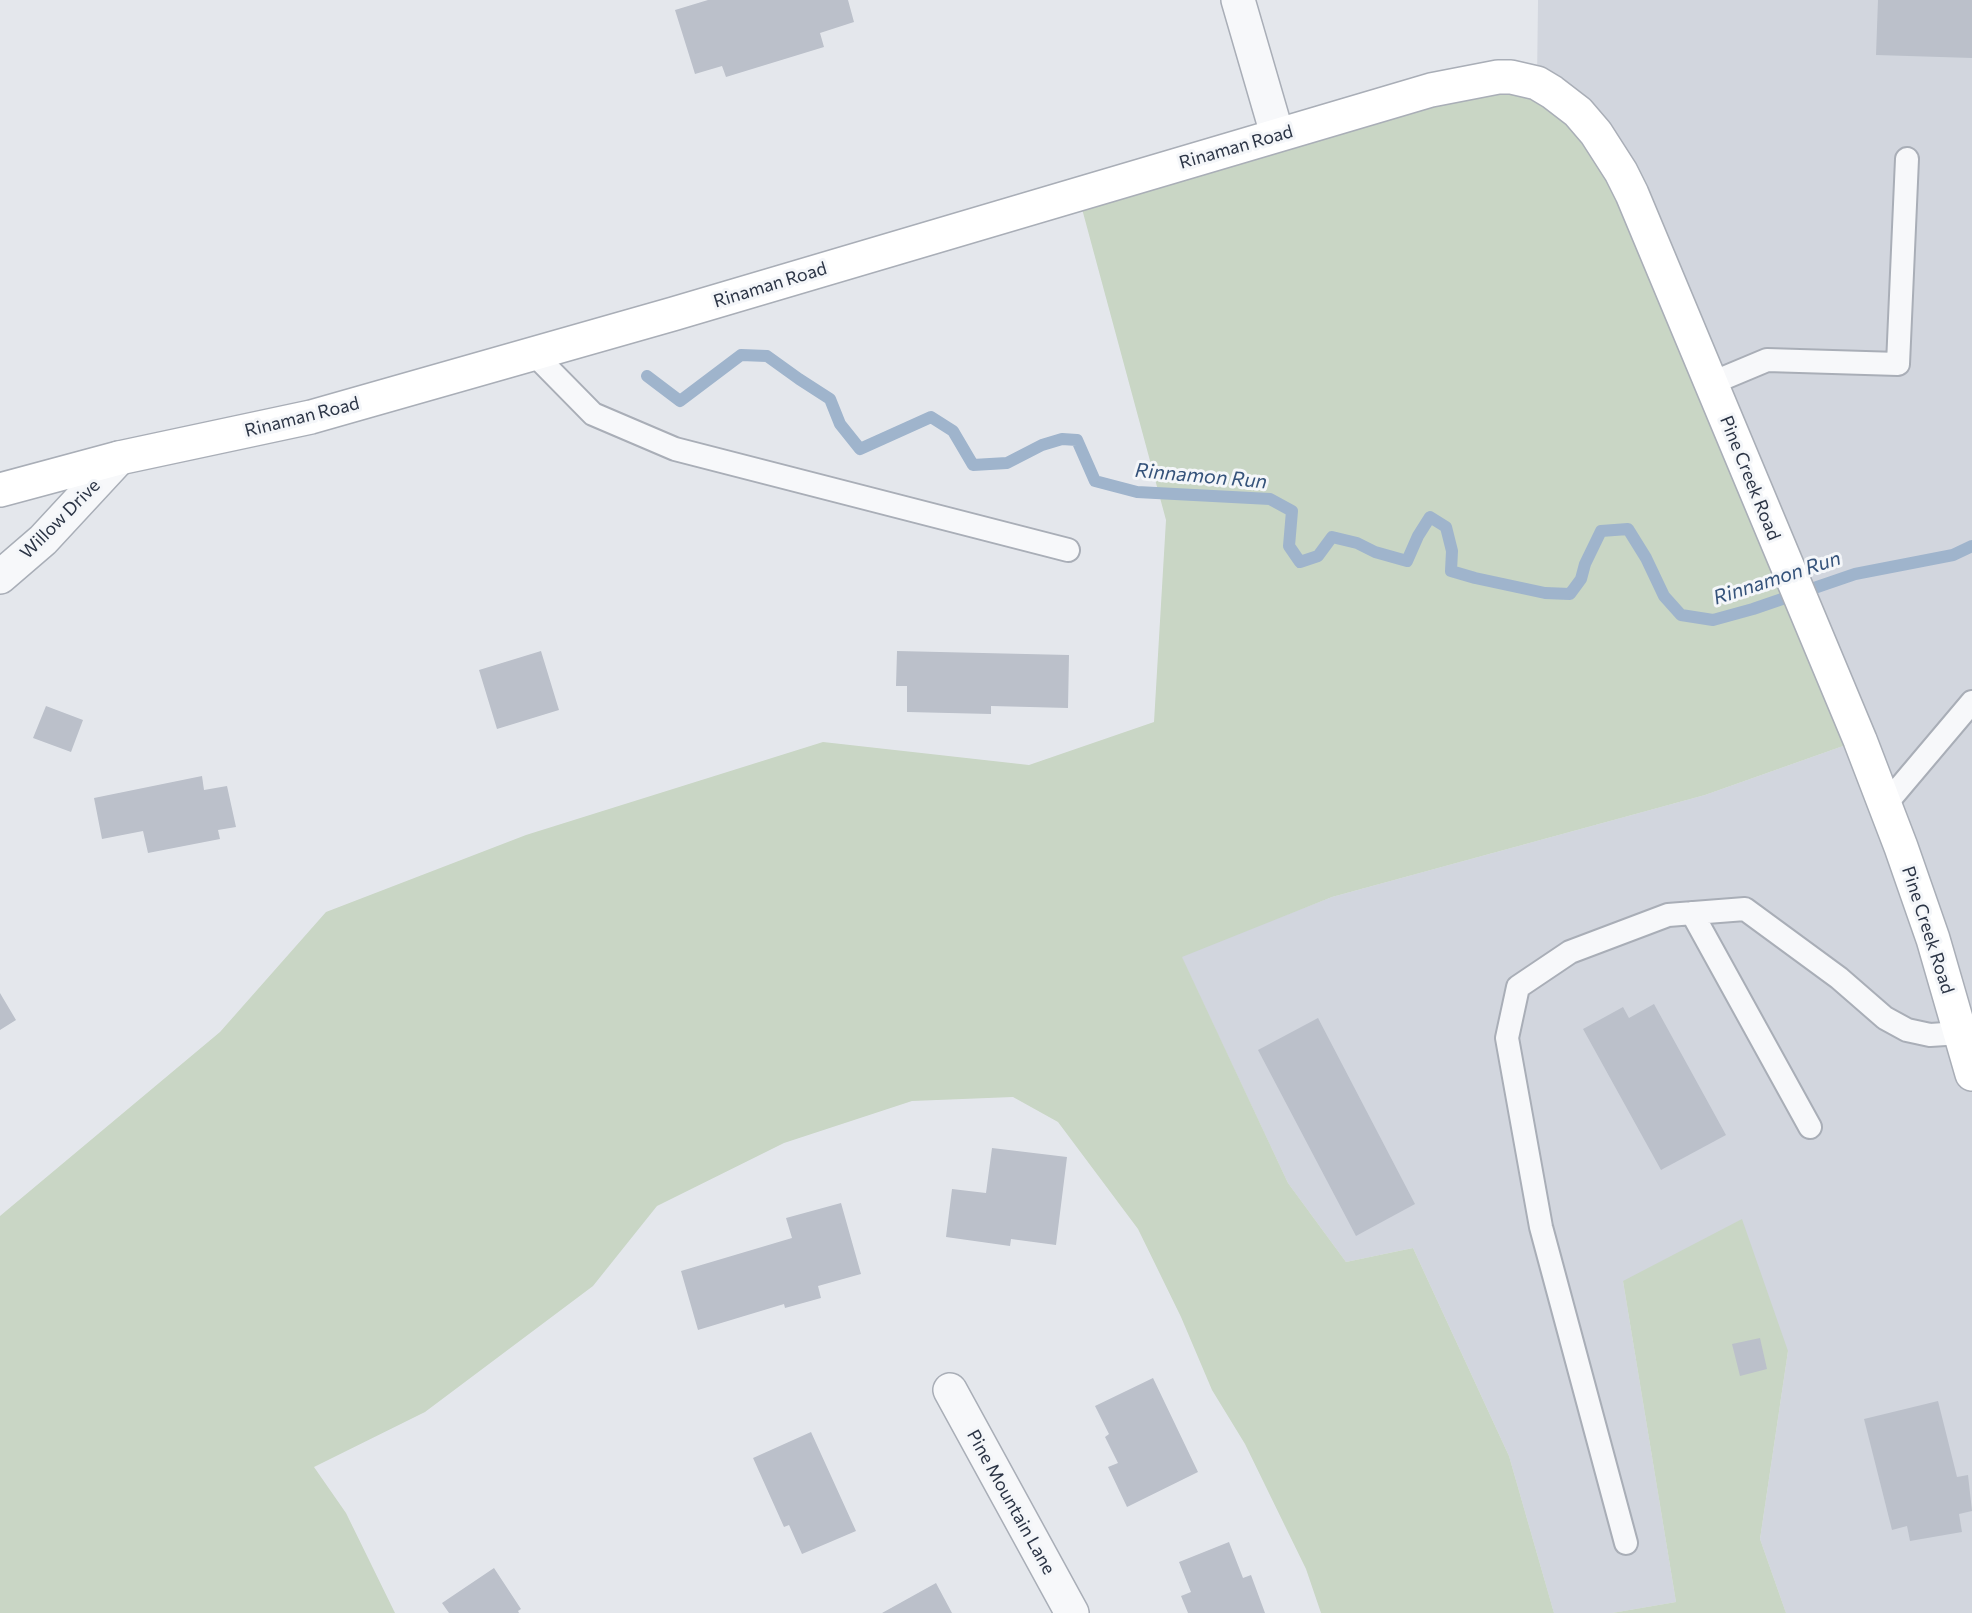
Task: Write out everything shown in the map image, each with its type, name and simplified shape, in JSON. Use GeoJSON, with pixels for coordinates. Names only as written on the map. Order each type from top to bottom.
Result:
{"type":"FeatureCollection","features":[{"type":"Feature","properties":{"kind":"street"},"geometry":{"type":"LineString","coordinates":[[1238,0],[1277,134]]}},
{"type":"Feature","properties":{"kind":"street","name":"Rinaman Road"},"geometry":{"type":"LineString","coordinates":[[0,490],[119,458],[311,417],[672,314],[1431,90],[1498,77],[1511,77],[1537,83]]}},
{"type":"Feature","properties":{"kind":"street","name":"Pine Creek Road"},"geometry":{"type":"LineString","coordinates":[[1537,83],[1578,112],[1596,133],[1621,172],[1637,205],[1818,637],[1885,805],[1933,939],[1968,1054]]}},
{"type":"Feature","properties":{"kind":"street","name":"Willow Drive"},"geometry":{"type":"LineString","coordinates":[[0,577],[43,540],[119,458]]}},
{"type":"Feature","properties":{"kind":"street","name":"Pine Mountain Lane"},"geometry":{"type":"LineString","coordinates":[[950,1390],[1072,1613]]}},
{"type":"Feature","properties":{"kind":"lane"},"geometry":{"type":"LineString","coordinates":[[1712,383],[1767,360],[1898,364],[1906,159]]}},
{"type":"Feature","properties":{"kind":"lane"},"geometry":{"type":"LineString","coordinates":[[533,353],[593,414],[675,449],[1068,550]]}},
{"type":"Feature","properties":{"kind":"lane"},"geometry":{"type":"LineString","coordinates":[[1885,805],[1972,702]]}},
{"type":"Feature","properties":{"kind":"lane"},"geometry":{"type":"LineString","coordinates":[[1626,1543],[1541,1227],[1506,1038],[1518,987],[1570,952],[1668,915],[1745,909],[1839,978],[1885,1018],[1907,1030],[1930,1035],[1968,1054]]}},
{"type":"Feature","properties":{"kind":"lane"},"geometry":{"type":"LineString","coordinates":[[1692,913],[1810,1127]]}},
{"type":"Feature","properties":{"kind":"shaded area"},"geometry":{"type":"Polygon","coordinates":[[[1538,0],[1972,0],[1972,1613],[1786,1613],[1760,1539],[1788,1351],[1623,1281],[1676,1602],[1612,1613],[1554,1613],[1509,1456],[1413,1248],[1346,1262],[1288,1183],[1181,956],[1332,897],[1705,795],[1860,740],[1537,83],[1538,0]]]}},
{"type":"Feature","properties":{"kind":"green space"},"geometry":{"type":"Polygon","coordinates":[[[1480,80],[1578,112],[1860,740],[1705,795],[1332,897],[1182,957],[1288,1183],[1346,1262],[1413,1248],[1509,1456],[1554,1613],[1321,1613],[1306,1569],[1245,1444],[1212,1390],[1181,1317],[1138,1229],[1058,1122],[1013,1097],[912,1101],[784,1143],[657,1206],[593,1286],[425,1412],[314,1467],[346,1513],[395,1613],[0,1613],[0,1216],[220,1032],[326,912],[526,835],[823,742],[1029,765],[1154,722],[1166,520],[1078,194],[1480,80]]]}},
{"type":"Feature","properties":{"kind":"green space"},"geometry":{"type":"Polygon","coordinates":[[[1742,1219],[1788,1351],[1760,1539],[1786,1613],[1612,1613],[1676,1602],[1623,1281],[1742,1219]]]}},
{"type":"Feature","properties":{"kind":"building"},"geometry":{"type":"Polygon","coordinates":[[[708,0],[848,0],[854,22],[820,33],[824,47],[726,77],[722,66],[695,74],[675,10],[708,0]]]}},
{"type":"Feature","properties":{"kind":"building"},"geometry":{"type":"Polygon","coordinates":[[[1878,0],[1972,0],[1972,58],[1876,55],[1878,0]]]}},
{"type":"Feature","properties":{"kind":"building"},"geometry":{"type":"Polygon","coordinates":[[[541,651],[559,710],[497,729],[479,670],[541,651]]]}},
{"type":"Feature","properties":{"kind":"building"},"geometry":{"type":"Polygon","coordinates":[[[897,651],[1069,655],[1068,708],[991,706],[991,714],[907,712],[907,686],[896,686],[897,651]]]}},
{"type":"Feature","properties":{"kind":"building"},"geometry":{"type":"Polygon","coordinates":[[[46,706],[83,720],[71,752],[33,738],[46,706]]]}},
{"type":"Feature","properties":{"kind":"building"},"geometry":{"type":"Polygon","coordinates":[[[202,776],[204,790],[227,786],[236,827],[218,830],[220,839],[148,853],[143,831],[102,839],[94,798],[202,776]]]}},
{"type":"Feature","properties":{"kind":"building"},"geometry":{"type":"Polygon","coordinates":[[[0,993],[16,1020],[0,1030],[0,993]]]}},
{"type":"Feature","properties":{"kind":"building"},"geometry":{"type":"Polygon","coordinates":[[[1654,1004],[1726,1135],[1661,1170],[1583,1029],[1623,1007],[1629,1018],[1654,1004]]]}},
{"type":"Feature","properties":{"kind":"building"},"geometry":{"type":"Polygon","coordinates":[[[1318,1018],[1415,1204],[1356,1236],[1258,1050],[1318,1018]]]}},
{"type":"Feature","properties":{"kind":"building"},"geometry":{"type":"Polygon","coordinates":[[[992,1148],[1067,1157],[1056,1245],[1011,1239],[1010,1246],[946,1237],[952,1189],[986,1193],[992,1148]]]}},
{"type":"Feature","properties":{"kind":"building"},"geometry":{"type":"Polygon","coordinates":[[[841,1203],[861,1274],[818,1286],[821,1298],[785,1308],[784,1304],[698,1330],[681,1271],[792,1238],[786,1218],[841,1203]]]}},
{"type":"Feature","properties":{"kind":"building"},"geometry":{"type":"Polygon","coordinates":[[[1760,1338],[1767,1369],[1740,1376],[1732,1344],[1760,1338]]]}},
{"type":"Feature","properties":{"kind":"building"},"geometry":{"type":"Polygon","coordinates":[[[1153,1378],[1198,1472],[1127,1507],[1108,1467],[1118,1463],[1105,1437],[1109,1434],[1095,1406],[1153,1378]]]}},
{"type":"Feature","properties":{"kind":"building"},"geometry":{"type":"Polygon","coordinates":[[[1938,1401],[1957,1477],[1968,1475],[1972,1511],[1959,1514],[1962,1532],[1910,1541],[1907,1526],[1892,1530],[1864,1419],[1938,1401]]]}},
{"type":"Feature","properties":{"kind":"building"},"geometry":{"type":"Polygon","coordinates":[[[811,1432],[856,1531],[802,1554],[789,1525],[784,1527],[753,1458],[811,1432]]]}},
{"type":"Feature","properties":{"kind":"building"},"geometry":{"type":"Polygon","coordinates":[[[1229,1542],[1243,1578],[1251,1575],[1265,1613],[1188,1613],[1181,1596],[1191,1592],[1179,1562],[1229,1542]]]}},
{"type":"Feature","properties":{"kind":"building"},"geometry":{"type":"Polygon","coordinates":[[[494,1568],[521,1609],[519,1613],[449,1613],[442,1603],[494,1568]]]}},
{"type":"Feature","properties":{"kind":"building"},"geometry":{"type":"Polygon","coordinates":[[[936,1583],[952,1613],[882,1613],[936,1583]]]}},
{"type":"Feature","properties":{"kind":"waterway","name":"Rinnamon Run"},"geometry":{"type":"LineString","coordinates":[[647,376],[680,401],[741,355],[767,356],[830,399],[840,424],[860,449],[931,417],[953,431],[973,465],[1007,463],[1042,445],[1062,439],[1077,440],[1095,481],[1137,492],[1270,499],[1292,511],[1289,546],[1300,562],[1318,556],[1332,537],[1357,543],[1375,552],[1407,561],[1418,536],[1430,517],[1446,527],[1452,551],[1451,571],[1545,593],[1570,594],[1581,579],[1585,564],[1601,531],[1628,529],[1646,558],[1664,596],[1681,615],[1713,620],[1753,609],[1855,574],[1953,555],[1972,546]]}}]}
